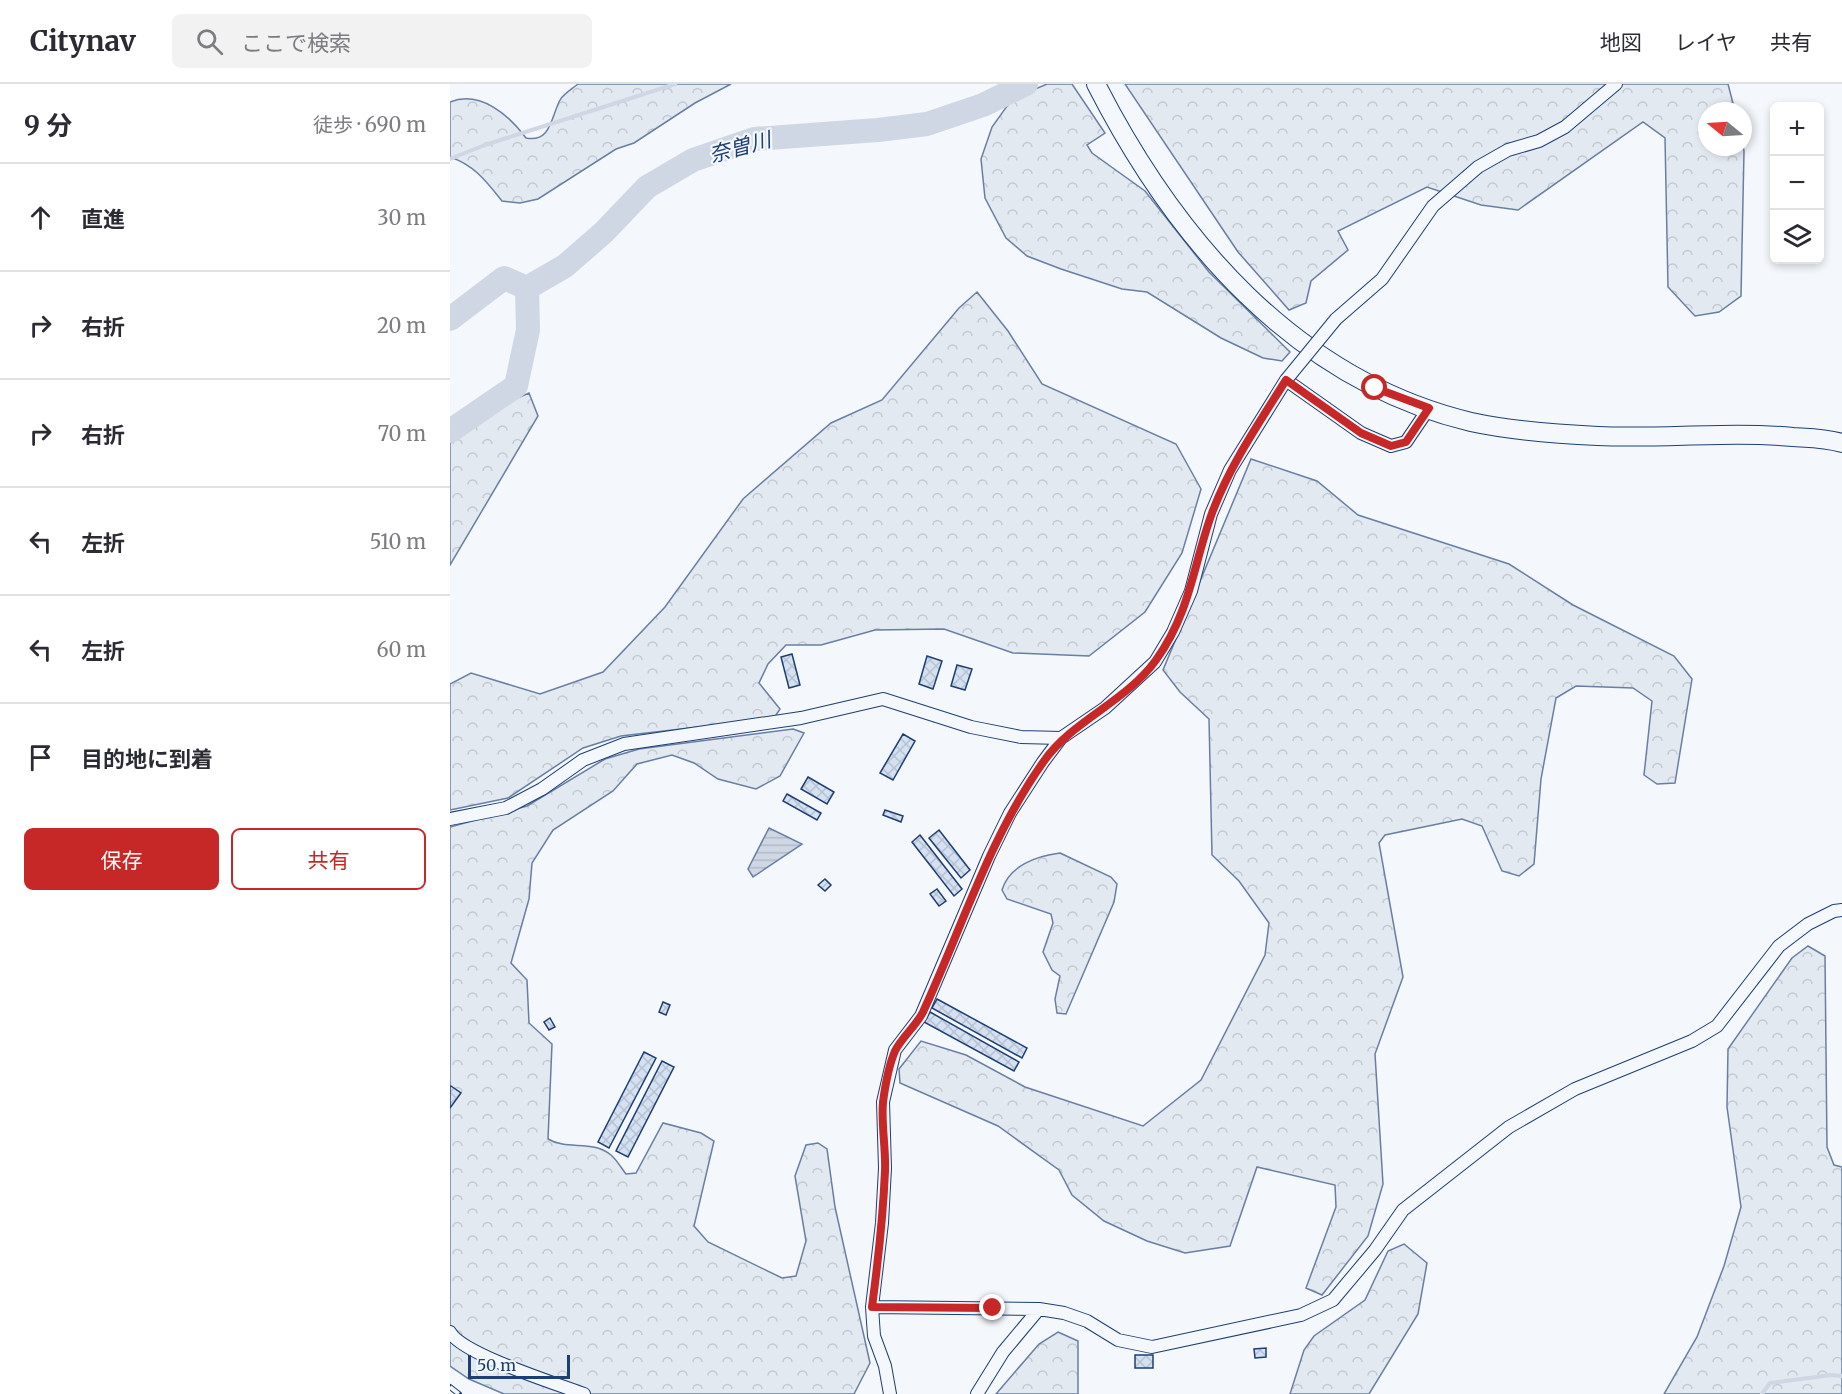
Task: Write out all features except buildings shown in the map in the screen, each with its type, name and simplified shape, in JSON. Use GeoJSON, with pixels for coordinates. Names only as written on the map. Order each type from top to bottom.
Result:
{"type":"FeatureCollection","features":[{"type":"Feature","properties":{"kind":"street"},"geometry":{"type":"LineString","coordinates":[[1096,84],[1136,159],[1221,270],[1288,333],[1375,388],[1470,422],[1503,428],[1599,436],[1763,434],[1842,443]]}},
{"type":"Feature","properties":{"kind":"street"},"geometry":{"type":"LineString","coordinates":[[890,1394],[885,1366],[874,1336],[872,1307],[882,1223],[885,1168],[883,1102],[895,1050],[921,1016],[1010,813],[1061,738],[1105,708],[1155,662],[1173,632],[1191,591],[1211,514],[1230,470],[1286,380],[1336,319],[1382,279],[1433,206],[1478,167],[1508,150],[1539,141],[1565,127],[1616,84]]}},
{"type":"Feature","properties":{"kind":"street"},"geometry":{"type":"LineString","coordinates":[[1286,380],[1361,433],[1391,446],[1406,442],[1429,408]]}},
{"type":"Feature","properties":{"kind":"street"},"geometry":{"type":"LineString","coordinates":[[450,819],[506,807],[542,789],[583,760],[624,744],[801,718],[883,699],[971,727],[1021,737],[1061,738]]}},
{"type":"Feature","properties":{"kind":"street"},"geometry":{"type":"LineString","coordinates":[[872,1307],[1038,1309],[1064,1313],[1087,1322],[1118,1340],[1152,1347],[1301,1315],[1333,1300],[1368,1259],[1403,1210],[1509,1127],[1575,1089],[1692,1041],[1717,1026],[1779,946],[1808,924],[1834,911],[1842,910]]}},
{"type":"Feature","properties":{"kind":"street"},"geometry":{"type":"LineString","coordinates":[[977,1394],[1004,1352],[1038,1309]]}},
{"type":"Feature","properties":{"kind":"street"},"geometry":{"type":"LineString","coordinates":[[450,1332],[454,1339],[477,1353],[584,1394]]}},
{"type":"Feature","properties":{"kind":"green space"},"geometry":{"type":"Polygon","coordinates":[[[578,84],[731,84],[695,103],[634,143],[616,149],[538,199],[520,203],[502,201],[473,169],[450,157],[450,102],[472,99],[483,102],[502,113],[526,138],[534,138],[541,137],[545,133],[561,98],[578,84]]]}},
{"type":"Feature","properties":{"kind":"green space"},"geometry":{"type":"Polygon","coordinates":[[[1047,84],[1072,84],[1105,133],[1087,145],[1092,153],[1145,191],[1209,272],[1290,352],[1282,361],[1263,358],[1221,338],[1147,292],[1122,289],[1027,256],[1006,238],[985,198],[981,159],[992,127],[1012,99],[1047,84]]]}},
{"type":"Feature","properties":{"kind":"green space"},"geometry":{"type":"Polygon","coordinates":[[[1125,84],[1728,84],[1733,102],[1698,102],[1698,156],[1744,156],[1741,296],[1719,312],[1695,316],[1668,287],[1665,138],[1643,122],[1518,210],[1481,205],[1427,187],[1338,231],[1348,250],[1311,281],[1306,303],[1289,310],[1238,252],[1125,84]]]}},
{"type":"Feature","properties":{"kind":"green space"},"geometry":{"type":"Polygon","coordinates":[[[977,292],[1008,331],[1042,384],[1176,444],[1201,489],[1182,553],[1145,612],[1089,656],[1013,653],[944,629],[875,630],[821,645],[786,645],[768,664],[759,683],[780,709],[774,718],[621,736],[583,748],[508,798],[450,810],[450,684],[471,673],[540,694],[603,672],[665,607],[743,499],[831,423],[882,400],[959,308],[977,292]]]}},
{"type":"Feature","properties":{"kind":"green space"},"geometry":{"type":"Polygon","coordinates":[[[529,393],[538,416],[450,565],[450,443],[508,402],[529,393]]]}},
{"type":"Feature","properties":{"kind":"green space"},"geometry":{"type":"Polygon","coordinates":[[[1251,459],[1317,481],[1358,515],[1509,564],[1573,605],[1674,656],[1692,679],[1675,783],[1657,784],[1644,775],[1652,701],[1633,688],[1576,686],[1556,698],[1541,779],[1534,864],[1519,876],[1502,871],[1482,826],[1462,819],[1385,835],[1379,843],[1403,977],[1375,1054],[1383,1184],[1368,1236],[1322,1295],[1306,1288],[1336,1207],[1335,1185],[1257,1167],[1230,1246],[1185,1253],[1147,1241],[1104,1221],[1072,1195],[1059,1170],[998,1126],[900,1083],[899,1069],[921,1041],[966,1055],[1025,1087],[1143,1126],[1201,1080],[1265,955],[1269,923],[1239,881],[1212,855],[1209,719],[1180,692],[1163,670],[1251,459]]]}},
{"type":"Feature","properties":{"kind":"green space"},"geometry":{"type":"Polygon","coordinates":[[[793,729],[804,733],[780,776],[756,789],[718,779],[694,763],[672,755],[637,764],[613,791],[553,830],[532,863],[529,899],[511,963],[527,980],[529,1023],[552,1044],[548,1139],[564,1144],[604,1150],[613,1157],[626,1174],[636,1173],[663,1123],[701,1133],[714,1141],[694,1226],[708,1242],[782,1278],[796,1276],[806,1241],[795,1176],[806,1145],[818,1143],[827,1149],[835,1207],[870,1363],[854,1394],[504,1394],[469,1379],[450,1366],[450,827],[527,806],[605,759],[639,749],[793,729]]]}},
{"type":"Feature","properties":{"kind":"green space"},"geometry":{"type":"Polygon","coordinates":[[[1060,853],[1111,877],[1117,884],[1114,902],[1066,1014],[1057,1013],[1055,999],[1060,976],[1052,970],[1043,952],[1053,923],[1051,914],[1007,899],[1002,890],[1017,869],[1033,860],[1060,853]]]}},
{"type":"Feature","properties":{"kind":"green space"},"geometry":{"type":"Polygon","coordinates":[[[1808,946],[1825,956],[1827,1147],[1834,1165],[1842,1167],[1842,1394],[1664,1394],[1697,1337],[1724,1266],[1741,1207],[1727,1107],[1728,1049],[1792,958],[1808,946]]]}},
{"type":"Feature","properties":{"kind":"green space"},"geometry":{"type":"Polygon","coordinates":[[[1404,1244],[1427,1263],[1418,1314],[1369,1394],[1290,1394],[1304,1350],[1314,1336],[1365,1300],[1388,1251],[1404,1244]]]}},
{"type":"Feature","properties":{"kind":"green space"},"geometry":{"type":"Polygon","coordinates":[[[1058,1332],[1078,1341],[1078,1394],[996,1394],[1039,1344],[1058,1332]]]}},
{"type":"Feature","properties":{"kind":"shaded area"},"geometry":{"type":"Polygon","coordinates":[[[769,828],[802,844],[753,877],[748,869],[769,828]]]}},
{"type":"Feature","properties":{"kind":"waterway"},"geometry":{"type":"LineString","coordinates":[[450,159],[485,145],[675,84]]}},
{"type":"Feature","properties":{"kind":"waterway","name":"奈曽川"},"geometry":{"type":"LineString","coordinates":[[527,288],[565,266],[604,232],[647,187],[693,160],[754,139],[927,124],[983,105],[1026,84]]}},
{"type":"Feature","properties":{"kind":"waterway","name":"奈曽川"},"geometry":{"type":"LineString","coordinates":[[450,319],[504,278],[527,288]]}},
{"type":"Feature","properties":{"kind":"waterway","name":"奈曽川"},"geometry":{"type":"LineString","coordinates":[[450,431],[516,386],[528,330],[527,288]]}},
{"type":"Feature","properties":{"kind":"waterway"},"geometry":{"type":"LineString","coordinates":[[1762,1394],[1770,1383],[1831,1375],[1842,1376]]}},
{"type":"Feature","properties":{"kind":"railway"},"geometry":{"type":"LineString","coordinates":[[450,1387],[459,1394]]}},
{"type":"Feature","properties":{"kind":"route"},"geometry":{"type":"LineString","coordinates":[[993,1308],[886,1305],[872,1307],[881,1239],[885,1168],[883,1102],[895,1050],[921,1016],[989,856],[1010,813],[1043,762],[1061,738],[1105,708],[1155,662],[1173,632],[1191,591],[1211,514],[1230,470],[1286,380],[1361,433],[1391,446],[1406,442],[1429,408],[1375,388]]}}]}
